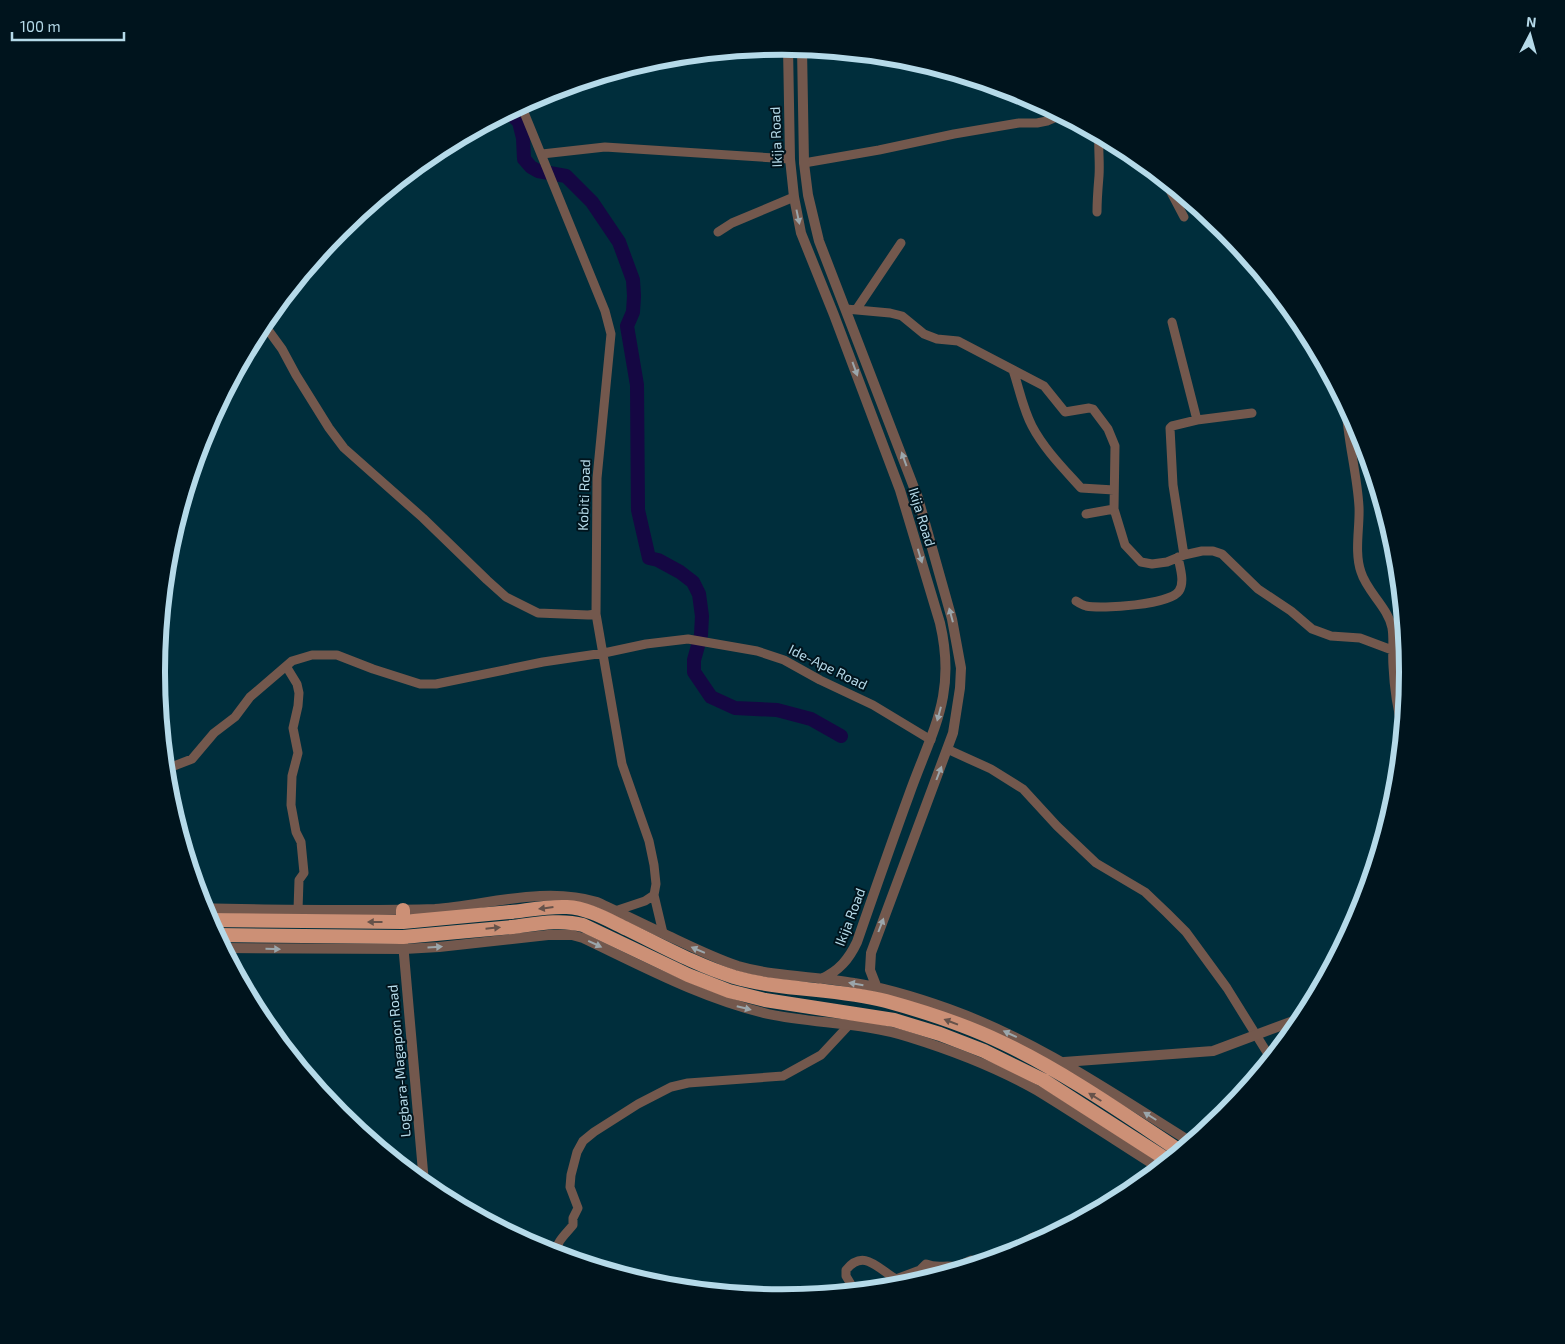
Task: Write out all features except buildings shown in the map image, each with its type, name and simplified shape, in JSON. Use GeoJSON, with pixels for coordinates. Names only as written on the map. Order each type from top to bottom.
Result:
{"type":"FeatureCollection","features":[{"type":"Feature","properties":{"kind":"highway"},"geometry":{"type":"LineString","coordinates":[[217,920],[511,912],[556,907],[583,910],[694,962],[734,977],[768,984],[860,995],[886,1001],[945,1020],[1004,1043],[1050,1068],[1175,1148]]}},
{"type":"Feature","properties":{"kind":"highway"},"geometry":{"type":"LineString","coordinates":[[224,934],[403,943],[567,921],[584,925],[688,975],[729,990],[780,1003],[894,1020],[940,1034],[998,1056],[1043,1080],[1163,1157]]}},
{"type":"Feature","properties":{"kind":"street","name":"Ikija Road"},"geometry":{"type":"LineString","coordinates":[[788,55],[790,159],[801,233],[900,490],[940,623],[946,662],[942,704],[931,740],[913,782],[857,942],[841,966],[828,976],[820,979]]}},
{"type":"Feature","properties":{"kind":"street","name":"Ikija Road"},"geometry":{"type":"LineString","coordinates":[[802,55],[804,163],[808,194],[819,241],[851,310],[918,498],[952,620],[961,668],[953,733],[948,749],[871,953],[870,970],[877,988]]}},
{"type":"Feature","properties":{"kind":"street","name":"Kobiti Road"},"geometry":{"type":"LineString","coordinates":[[524,112],[605,311],[611,334],[597,478],[596,614],[622,764],[649,841],[656,884],[654,895],[663,933]]}},
{"type":"Feature","properties":{"kind":"street"},"geometry":{"type":"LineString","coordinates":[[804,163],[954,134],[1019,123],[1038,123],[1053,118]]}},
{"type":"Feature","properties":{"kind":"street"},"geometry":{"type":"LineString","coordinates":[[1097,212],[1099,143]]}},
{"type":"Feature","properties":{"kind":"street"},"geometry":{"type":"LineString","coordinates":[[542,154],[605,147],[790,159]]}},
{"type":"Feature","properties":{"kind":"street"},"geometry":{"type":"LineString","coordinates":[[1172,194],[1184,217]]}},
{"type":"Feature","properties":{"kind":"street"},"geometry":{"type":"LineString","coordinates":[[718,232],[732,223],[794,196]]}},
{"type":"Feature","properties":{"kind":"street"},"geometry":{"type":"LineString","coordinates":[[851,310],[901,243]]}},
{"type":"Feature","properties":{"kind":"street"},"geometry":{"type":"LineString","coordinates":[[851,310],[890,313],[902,316],[924,334],[943,340],[958,341],[1044,386],[1065,412],[1089,408],[1094,409],[1108,429],[1115,446],[1114,509],[1125,545],[1141,562],[1152,564],[1167,562],[1181,556],[1202,551],[1222,554],[1258,589],[1291,611],[1312,629],[1331,636],[1360,638],[1392,650]]}},
{"type":"Feature","properties":{"kind":"street"},"geometry":{"type":"LineString","coordinates":[[1172,322],[1197,420]]}},
{"type":"Feature","properties":{"kind":"street"},"geometry":{"type":"LineString","coordinates":[[269,329],[329,428],[344,448],[423,518],[506,597],[538,613],[596,614]]}},
{"type":"Feature","properties":{"kind":"street"},"geometry":{"type":"LineString","coordinates":[[1013,370],[1032,427],[1056,460],[1081,488],[1114,490]]}},
{"type":"Feature","properties":{"kind":"street"},"geometry":{"type":"LineString","coordinates":[[1076,601],[1087,606],[1144,604],[1171,598],[1179,592],[1183,583],[1170,430],[1172,426],[1197,420],[1252,413]]}},
{"type":"Feature","properties":{"kind":"street"},"geometry":{"type":"LineString","coordinates":[[1347,422],[1359,506],[1358,558],[1360,571],[1390,622],[1398,711]]}},
{"type":"Feature","properties":{"kind":"street"},"geometry":{"type":"LineString","coordinates":[[1086,514],[1114,509]]}},
{"type":"Feature","properties":{"kind":"street","name":"Ide-Ape Road"},"geometry":{"type":"LineString","coordinates":[[173,766],[192,758],[214,733],[235,717],[250,697],[292,661],[312,655],[337,655],[420,684],[436,684],[543,662],[604,653],[646,644],[688,639],[757,651],[784,660],[820,680],[873,705],[931,740]]}},
{"type":"Feature","properties":{"kind":"street"},"geometry":{"type":"LineString","coordinates":[[286,666],[297,684],[299,693],[293,728],[298,753],[292,776],[291,805],[296,832],[301,842],[304,873],[299,880],[298,910]]}},
{"type":"Feature","properties":{"kind":"street"},"geometry":{"type":"LineString","coordinates":[[948,749],[991,769],[1023,789],[1057,826],[1096,863],[1145,892],[1186,932],[1227,988],[1268,1053]]}},
{"type":"Feature","properties":{"kind":"street"},"geometry":{"type":"LineString","coordinates":[[212,908],[298,910],[403,916],[436,908],[561,895],[580,897],[597,902],[738,966],[776,974],[854,983],[877,988],[922,1000],[978,1020],[1012,1034],[1064,1062],[1186,1139]]}},
{"type":"Feature","properties":{"kind":"street"},"geometry":{"type":"LineString","coordinates":[[616,911],[645,901],[654,895]]}},
{"type":"Feature","properties":{"kind":"street"},"geometry":{"type":"LineString","coordinates":[[231,948],[403,943],[439,947],[548,935],[572,935],[725,1003],[794,1019],[880,1029],[910,1037],[995,1069],[1037,1091],[1153,1164]]}},
{"type":"Feature","properties":{"kind":"street","name":"Logbara-Magapon Road"},"geometry":{"type":"LineString","coordinates":[[403,943],[423,1173]]}},
{"type":"Feature","properties":{"kind":"street"},"geometry":{"type":"LineString","coordinates":[[768,1014],[776,974]]}},
{"type":"Feature","properties":{"kind":"street"},"geometry":{"type":"LineString","coordinates":[[1064,1062],[1204,1052],[1221,1049],[1291,1022]]}},
{"type":"Feature","properties":{"kind":"street"},"geometry":{"type":"LineString","coordinates":[[557,1246],[573,1225],[573,1218],[578,1208],[570,1187],[577,1152],[583,1141],[594,1132],[638,1104],[671,1087],[688,1083],[783,1076],[820,1055],[849,1025]]}},
{"type":"Feature","properties":{"kind":"street"},"geometry":{"type":"LineString","coordinates":[[851,1285],[846,1276],[846,1270],[857,1260],[863,1259],[895,1278]]}},
{"type":"Feature","properties":{"kind":"street"},"geometry":{"type":"LineString","coordinates":[[900,1278],[920,1270],[926,1264],[939,1267],[952,1265]]}},
{"type":"Feature","properties":{"kind":"waterway"},"geometry":{"type":"LineString","coordinates":[[514,117],[519,122],[523,138],[524,159],[531,167],[538,171],[566,176],[592,202],[619,242],[633,280],[633,312],[627,326],[637,385],[638,510],[649,558],[658,560],[680,572],[693,582],[699,594],[702,616],[701,635],[694,660],[694,672],[711,697],[735,708],[777,710],[811,719],[841,736]]}}]}
